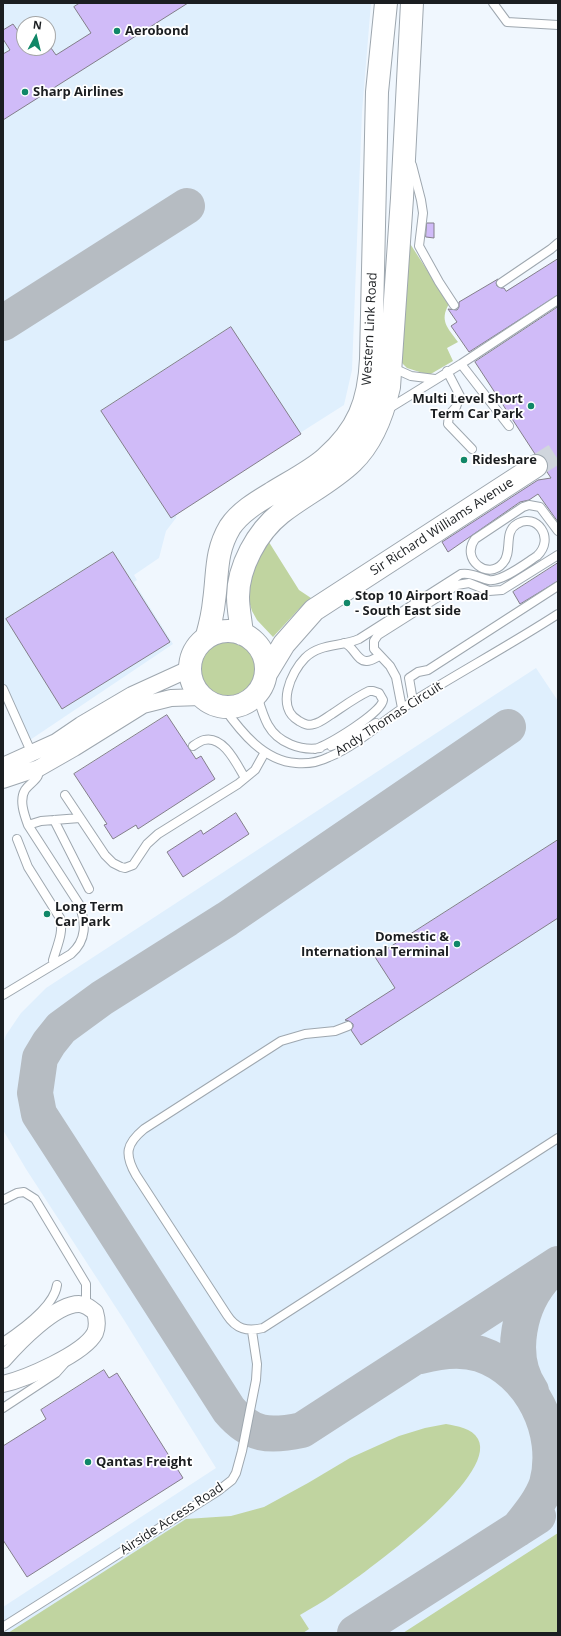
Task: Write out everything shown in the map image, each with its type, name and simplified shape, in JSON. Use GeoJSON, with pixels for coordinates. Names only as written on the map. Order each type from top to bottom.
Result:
{"type":"FeatureCollection","features":[{"type":"Feature","properties":{"kind":"street","name":"Western Link Road"},"geometry":{"type":"LineString","coordinates":[[207,636],[214,601],[218,554],[222,542],[231,526],[239,516],[258,501],[325,459],[356,424],[364,405],[370,380],[377,92],[386,3]]}},
{"type":"Feature","properties":{"kind":"street","name":"Western Link Road"},"geometry":{"type":"LineString","coordinates":[[242,634],[238,606],[239,586],[244,567],[258,539],[280,513],[336,475],[353,460],[376,428],[382,413],[389,387],[405,141],[412,3]]}},
{"type":"Feature","properties":{"kind":"street","name":"Sir Richard Williams Avenue"},"geometry":{"type":"LineString","coordinates":[[266,672],[284,644],[314,610],[324,602],[536,466]]}},
{"type":"Feature","properties":{"kind":"street"},"geometry":{"type":"LineString","coordinates":[[232,631],[253,640],[261,649],[265,660],[266,672],[264,684],[257,695],[248,703],[236,707],[224,708],[212,704],[201,697],[195,689],[190,680],[189,669],[191,659],[195,649],[207,636],[232,631]]}},
{"type":"Feature","properties":{"kind":"street"},"geometry":{"type":"LineString","coordinates":[[3,766],[56,742],[81,725],[132,695],[189,669]]}},
{"type":"Feature","properties":{"kind":"street"},"geometry":{"type":"LineString","coordinates":[[3,780],[39,768],[143,705],[171,698],[201,697]]}},
{"type":"Feature","properties":{"kind":"street"},"geometry":{"type":"LineString","coordinates":[[3,1360],[55,1312],[68,1306],[79,1304],[86,1305],[95,1312],[98,1322],[95,1333],[88,1342],[47,1368],[3,1384]]}},
{"type":"Feature","properties":{"kind":"lane"},"geometry":{"type":"LineString","coordinates":[[493,3],[506,22],[558,25]]}},
{"type":"Feature","properties":{"kind":"lane"},"geometry":{"type":"LineString","coordinates":[[405,141],[421,200],[423,213],[419,246],[438,282],[454,305]]}},
{"type":"Feature","properties":{"kind":"lane"},"geometry":{"type":"LineString","coordinates":[[501,283],[551,249],[558,242]]}},
{"type":"Feature","properties":{"kind":"lane"},"geometry":{"type":"LineString","coordinates":[[382,413],[558,300]]}},
{"type":"Feature","properties":{"kind":"lane"},"geometry":{"type":"LineString","coordinates":[[460,364],[509,426]]}},
{"type":"Feature","properties":{"kind":"lane"},"geometry":{"type":"LineString","coordinates":[[390,367],[411,376],[435,378]]}},
{"type":"Feature","properties":{"kind":"lane"},"geometry":{"type":"LineString","coordinates":[[448,371],[460,396],[456,407],[449,416],[448,424],[472,449]]}},
{"type":"Feature","properties":{"kind":"lane"},"geometry":{"type":"LineString","coordinates":[[315,749],[332,742],[376,711],[383,704],[380,693],[373,691],[364,693],[314,724],[307,725],[292,716],[288,709],[287,694],[292,677],[297,667],[306,657],[317,649],[352,642],[364,636],[461,574],[469,573],[490,580],[495,580],[503,577],[537,556],[545,545],[543,530],[533,522],[527,522],[516,524],[512,528],[509,534],[507,557],[499,566],[492,569],[478,566],[472,556],[471,546],[475,539],[523,507],[529,505],[540,507],[558,531]]}},
{"type":"Feature","properties":{"kind":"lane"},"geometry":{"type":"LineString","coordinates":[[402,708],[396,677],[390,666],[380,656],[373,645],[378,635],[452,587],[464,583],[473,584],[488,591],[502,590],[558,555]]}},
{"type":"Feature","properties":{"kind":"lane"},"geometry":{"type":"LineString","coordinates":[[413,701],[409,678],[418,672],[428,670],[558,586]]}},
{"type":"Feature","properties":{"kind":"lane","name":"Andy Thomas Circuit"},"geometry":{"type":"LineString","coordinates":[[224,708],[244,735],[265,752],[289,762],[305,763],[317,761],[342,751],[376,729],[392,714],[558,614]]}},
{"type":"Feature","properties":{"kind":"lane"},"geometry":{"type":"LineString","coordinates":[[344,643],[350,646],[359,658],[364,661],[369,661],[380,656]]}},
{"type":"Feature","properties":{"kind":"lane"},"geometry":{"type":"LineString","coordinates":[[3,689],[39,768],[37,779],[25,790],[23,798],[23,807],[28,824],[78,904],[82,914],[83,933],[78,948],[71,954],[3,995]]}},
{"type":"Feature","properties":{"kind":"lane"},"geometry":{"type":"LineString","coordinates":[[257,695],[268,726],[282,740],[303,749],[315,749],[339,744],[392,714]]}},
{"type":"Feature","properties":{"kind":"lane"},"geometry":{"type":"LineString","coordinates":[[193,746],[204,740],[213,740],[222,745],[231,755],[245,778]]}},
{"type":"Feature","properties":{"kind":"lane"},"geometry":{"type":"LineString","coordinates":[[65,795],[105,855],[113,863],[126,868],[133,864],[147,844],[158,834],[255,770],[265,752]]}},
{"type":"Feature","properties":{"kind":"lane"},"geometry":{"type":"LineString","coordinates":[[28,824],[42,821],[80,818]]}},
{"type":"Feature","properties":{"kind":"lane"},"geometry":{"type":"LineString","coordinates":[[54,820],[90,890]]}},
{"type":"Feature","properties":{"kind":"lane"},"geometry":{"type":"LineString","coordinates":[[17,839],[28,867],[60,918],[62,924],[61,934],[53,960]]}},
{"type":"Feature","properties":{"kind":"lane"},"geometry":{"type":"LineString","coordinates":[[348,1026],[335,1031],[305,1034],[281,1041],[144,1130],[130,1143],[128,1154],[132,1168],[231,1322],[244,1329],[252,1331],[263,1328],[558,1138]]}},
{"type":"Feature","properties":{"kind":"lane"},"geometry":{"type":"LineString","coordinates":[[3,1200],[17,1193],[24,1192],[35,1199],[86,1284],[86,1305]]}},
{"type":"Feature","properties":{"kind":"lane"},"geometry":{"type":"LineString","coordinates":[[3,1342],[27,1324],[48,1304],[56,1294],[57,1286]]}},
{"type":"Feature","properties":{"kind":"lane","name":"Airside Access Road"},"geometry":{"type":"LineString","coordinates":[[3,1627],[218,1491],[232,1480],[236,1473],[242,1451],[256,1380],[257,1364],[252,1331]]}},
{"type":"Feature","properties":{"kind":"lane"},"geometry":{"type":"LineString","coordinates":[[3,1408],[56,1373],[65,1364],[68,1356]]}},
{"type":"Feature","properties":{"kind":"shaded area"},"geometry":{"type":"Polygon","coordinates":[[[3,3],[371,3],[362,112],[352,370],[344,405],[177,511],[176,518],[166,531],[159,558],[134,575],[137,580],[134,582],[173,644],[27,742],[3,694],[3,3]]]}},
{"type":"Feature","properties":{"kind":"shaded area"},"geometry":{"type":"Polygon","coordinates":[[[536,668],[558,701],[558,1633],[3,1633],[3,1607],[216,1468],[124,1320],[26,1169],[3,1130],[3,1044],[6,1035],[21,1013],[46,988],[536,668]]]}},
{"type":"Feature","properties":{"kind":"green space"},"geometry":{"type":"Polygon","coordinates":[[[407,239],[449,304],[446,310],[445,320],[448,328],[458,342],[447,348],[453,361],[429,375],[407,368],[402,363],[407,239]]]}},
{"type":"Feature","properties":{"kind":"green space"},"geometry":{"type":"Polygon","coordinates":[[[267,539],[299,590],[311,598],[273,637],[257,620],[252,611],[248,598],[252,566],[267,539]]]}},
{"type":"Feature","properties":{"kind":"green space"},"geometry":{"type":"Polygon","coordinates":[[[229,639],[246,644],[254,652],[259,669],[254,686],[246,694],[229,699],[212,694],[204,686],[199,669],[204,652],[212,644],[229,639]]]}},
{"type":"Feature","properties":{"kind":"green space"},"geometry":{"type":"Polygon","coordinates":[[[446,1424],[468,1430],[478,1439],[479,1456],[468,1477],[449,1500],[397,1547],[326,1600],[300,1615],[309,1629],[303,1633],[8,1633],[186,1519],[231,1516],[264,1507],[350,1458],[399,1436],[425,1428],[446,1424]]]}},
{"type":"Feature","properties":{"kind":"green space"},"geometry":{"type":"Polygon","coordinates":[[[558,1533],[558,1633],[403,1633],[558,1533]]]}},
{"type":"Feature","properties":{"kind":"building"},"geometry":{"type":"Polygon","coordinates":[[[80,3],[188,3],[3,120],[3,54],[10,50],[3,39],[3,30],[13,24],[16,28],[16,56],[56,56],[91,33],[74,7],[80,3]]]}},
{"type":"Feature","properties":{"kind":"building"},"geometry":{"type":"Polygon","coordinates":[[[427,223],[434,223],[434,238],[426,237],[427,223]]]}},
{"type":"Feature","properties":{"kind":"building"},"geometry":{"type":"Polygon","coordinates":[[[558,259],[558,295],[469,352],[451,326],[457,322],[448,309],[457,310],[459,307],[459,302],[498,279],[496,283],[497,286],[504,288],[506,291],[558,259]]]}},
{"type":"Feature","properties":{"kind":"building"},"geometry":{"type":"Polygon","coordinates":[[[558,307],[558,522],[538,494],[529,500],[520,502],[448,552],[442,542],[538,480],[551,478],[547,472],[547,460],[541,455],[535,454],[475,362],[558,307]]]}},
{"type":"Feature","properties":{"kind":"building"},"geometry":{"type":"Polygon","coordinates":[[[231,327],[301,434],[171,518],[101,411],[231,327]]]}},
{"type":"Feature","properties":{"kind":"building"},"geometry":{"type":"Polygon","coordinates":[[[113,552],[170,642],[62,709],[6,619],[113,552]]]}},
{"type":"Feature","properties":{"kind":"building"},"geometry":{"type":"Polygon","coordinates":[[[558,563],[558,581],[520,604],[513,592],[558,563]]]}},
{"type":"Feature","properties":{"kind":"building"},"geometry":{"type":"Polygon","coordinates":[[[167,715],[196,759],[201,756],[215,779],[138,829],[136,825],[113,839],[104,825],[107,824],[74,774],[167,715]]]}},
{"type":"Feature","properties":{"kind":"building"},"geometry":{"type":"Polygon","coordinates":[[[236,813],[249,834],[183,877],[167,852],[201,830],[203,834],[236,813]]]}},
{"type":"Feature","properties":{"kind":"building","name":"Domestic & International Terminal"},"geometry":{"type":"Polygon","coordinates":[[[558,840],[558,918],[361,1045],[351,1030],[353,1024],[345,1020],[395,988],[375,957],[558,840]]]}},
{"type":"Feature","properties":{"kind":"building","name":"Qantas Freight"},"geometry":{"type":"Polygon","coordinates":[[[104,1370],[109,1378],[117,1373],[183,1478],[27,1577],[3,1540],[3,1446],[46,1419],[41,1410],[104,1370]]]}},
{"type":"Feature","properties":{"kind":"taxiway"},"geometry":{"type":"LineString","coordinates":[[3,323],[187,206]]}},
{"type":"Feature","properties":{"kind":"taxiway"},"geometry":{"type":"LineString","coordinates":[[508,727],[227,919],[102,998],[61,1028],[49,1043],[40,1058],[35,1093],[39,1114],[229,1410],[237,1419],[253,1430],[270,1434],[302,1430],[558,1264]]}},
{"type":"Feature","properties":{"kind":"taxiway"},"geometry":{"type":"LineString","coordinates":[[531,1391],[519,1362],[518,1346],[520,1330],[523,1315],[529,1300],[537,1286],[547,1274]]}},
{"type":"Feature","properties":{"kind":"taxiway"},"geometry":{"type":"LineString","coordinates":[[420,1356],[450,1351],[465,1351],[480,1354],[498,1362],[514,1374],[527,1389],[538,1406],[545,1424],[550,1444],[550,1464],[547,1484],[534,1508],[518,1529]]}},
{"type":"Feature","properties":{"kind":"taxiway"},"geometry":{"type":"LineString","coordinates":[[355,1633],[538,1516]]}},
{"type":"Feature","properties":{"kind":"tunnel"},"geometry":{"type":"LineString","coordinates":[[536,466],[558,452]]}},
{"type":"Feature","properties":{"kind":"place","name":"Aerobond"},"geometry":{"type":"Point","coordinates":[117,31]}},
{"type":"Feature","properties":{"kind":"place","name":"Sharp Airlines"},"geometry":{"type":"Point","coordinates":[25,92]}},
{"type":"Feature","properties":{"kind":"place","name":"Multi Level Short Term Car Park"},"geometry":{"type":"Point","coordinates":[531,406]}},
{"type":"Feature","properties":{"kind":"place","name":"Rideshare"},"geometry":{"type":"Point","coordinates":[464,460]}},
{"type":"Feature","properties":{"kind":"place","name":"Stop 10 Airport Road - South East side"},"geometry":{"type":"Point","coordinates":[347,603]}},
{"type":"Feature","properties":{"kind":"place","name":"Long Term Car Park"},"geometry":{"type":"Point","coordinates":[47,914]}},
{"type":"Feature","properties":{"kind":"place","name":"Domestic & International Terminal"},"geometry":{"type":"Point","coordinates":[457,944]}},
{"type":"Feature","properties":{"kind":"place","name":"Qantas Freight"},"geometry":{"type":"Point","coordinates":[88,1462]}}]}
